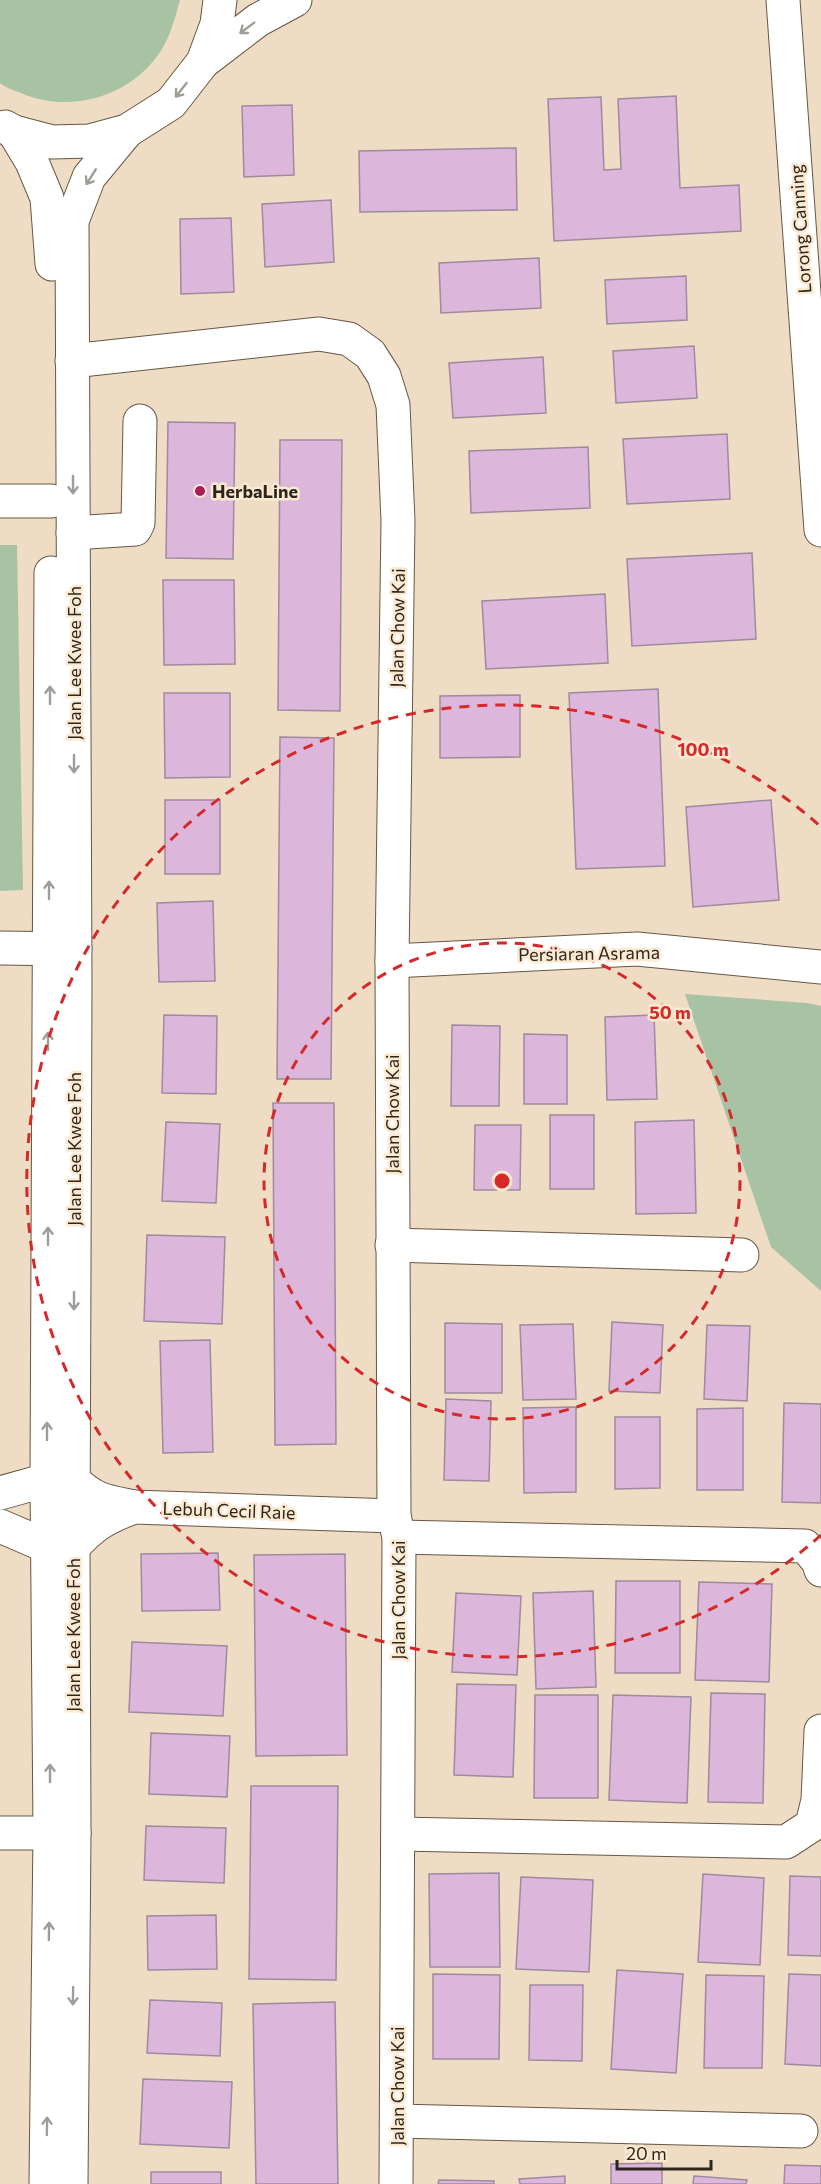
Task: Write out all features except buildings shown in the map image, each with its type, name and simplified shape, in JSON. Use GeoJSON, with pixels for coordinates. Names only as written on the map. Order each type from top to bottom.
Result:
{"type":"FeatureCollection","features":[{"type":"Feature","properties":{"kind":"street"},"geometry":{"type":"LineString","coordinates":[[203,62],[217,24],[220,0]]}},
{"type":"Feature","properties":{"kind":"street"},"geometry":{"type":"LineString","coordinates":[[7,128],[52,142],[90,141],[127,131],[171,103],[203,62],[258,20],[296,0]]}},
{"type":"Feature","properties":{"kind":"street","name":"Lorong Canning"},"geometry":{"type":"LineString","coordinates":[[783,0],[821,530]]}},
{"type":"Feature","properties":{"kind":"street","name":"Jalan Lee Kwee Foh"},"geometry":{"type":"LineString","coordinates":[[7,128],[32,162],[47,198],[52,247],[51,501],[62,949]]}},
{"type":"Feature","properties":{"kind":"street","name":"Jalan Lee Kwee Foh"},"geometry":{"type":"LineString","coordinates":[[70,2184],[62,1832],[60,1480],[62,949],[73,533],[72,221],[89,177],[127,131]]}},
{"type":"Feature","properties":{"kind":"street","name":"Jalan Chow Kai"},"geometry":{"type":"LineString","coordinates":[[72,361],[319,334],[349,339],[370,354],[384,376],[393,405],[398,521],[392,961],[392,1245],[398,1834],[396,2184]]}},
{"type":"Feature","properties":{"kind":"street"},"geometry":{"type":"LineString","coordinates":[[73,533],[135,529],[138,523],[140,421]]}},
{"type":"Feature","properties":{"kind":"street"},"geometry":{"type":"LineString","coordinates":[[0,501],[51,501]]}},
{"type":"Feature","properties":{"kind":"street"},"geometry":{"type":"LineString","coordinates":[[0,948],[62,949]]}},
{"type":"Feature","properties":{"kind":"street","name":"Persiaran Asrama"},"geometry":{"type":"LineString","coordinates":[[392,961],[637,949],[821,967]]}},
{"type":"Feature","properties":{"kind":"street"},"geometry":{"type":"LineString","coordinates":[[392,1245],[742,1255]]}},
{"type":"Feature","properties":{"kind":"street"},"geometry":{"type":"LineString","coordinates":[[0,1493],[60,1480]]}},
{"type":"Feature","properties":{"kind":"street","name":"Lebuh Cecil Raie"},"geometry":{"type":"LineString","coordinates":[[60,1480],[101,1500],[134,1507],[396,1527],[805,1546],[818,1561],[821,1570]]}},
{"type":"Feature","properties":{"kind":"street"},"geometry":{"type":"LineString","coordinates":[[0,1526],[61,1547],[102,1520],[134,1507]]}},
{"type":"Feature","properties":{"kind":"street"},"geometry":{"type":"LineString","coordinates":[[398,1834],[786,1842],[812,1825],[818,1800],[821,1731]]}},
{"type":"Feature","properties":{"kind":"street"},"geometry":{"type":"LineString","coordinates":[[0,1833],[62,1832]]}},
{"type":"Feature","properties":{"kind":"street","name":"Jalan Lee Kwee Foh"},"geometry":{"type":"LineString","coordinates":[[46,2184],[62,1832]]}},
{"type":"Feature","properties":{"kind":"street"},"geometry":{"type":"LineString","coordinates":[[397,2121],[801,2131]]}},
{"type":"Feature","properties":{"kind":"green space"},"geometry":{"type":"Polygon","coordinates":[[[0,0],[180,0],[164,46],[142,73],[111,93],[75,102],[57,102],[38,99],[0,83],[0,0]]]}},
{"type":"Feature","properties":{"kind":"green space"},"geometry":{"type":"Polygon","coordinates":[[[0,545],[17,545],[23,890],[0,891],[0,545]]]}},
{"type":"Feature","properties":{"kind":"green space"},"geometry":{"type":"Polygon","coordinates":[[[685,994],[821,1006],[821,1291],[771,1247],[685,994]]]}},
{"type":"Feature","properties":{"kind":"place","name":"HerbaLine"},"geometry":{"type":"Point","coordinates":[200,491]}}]}
